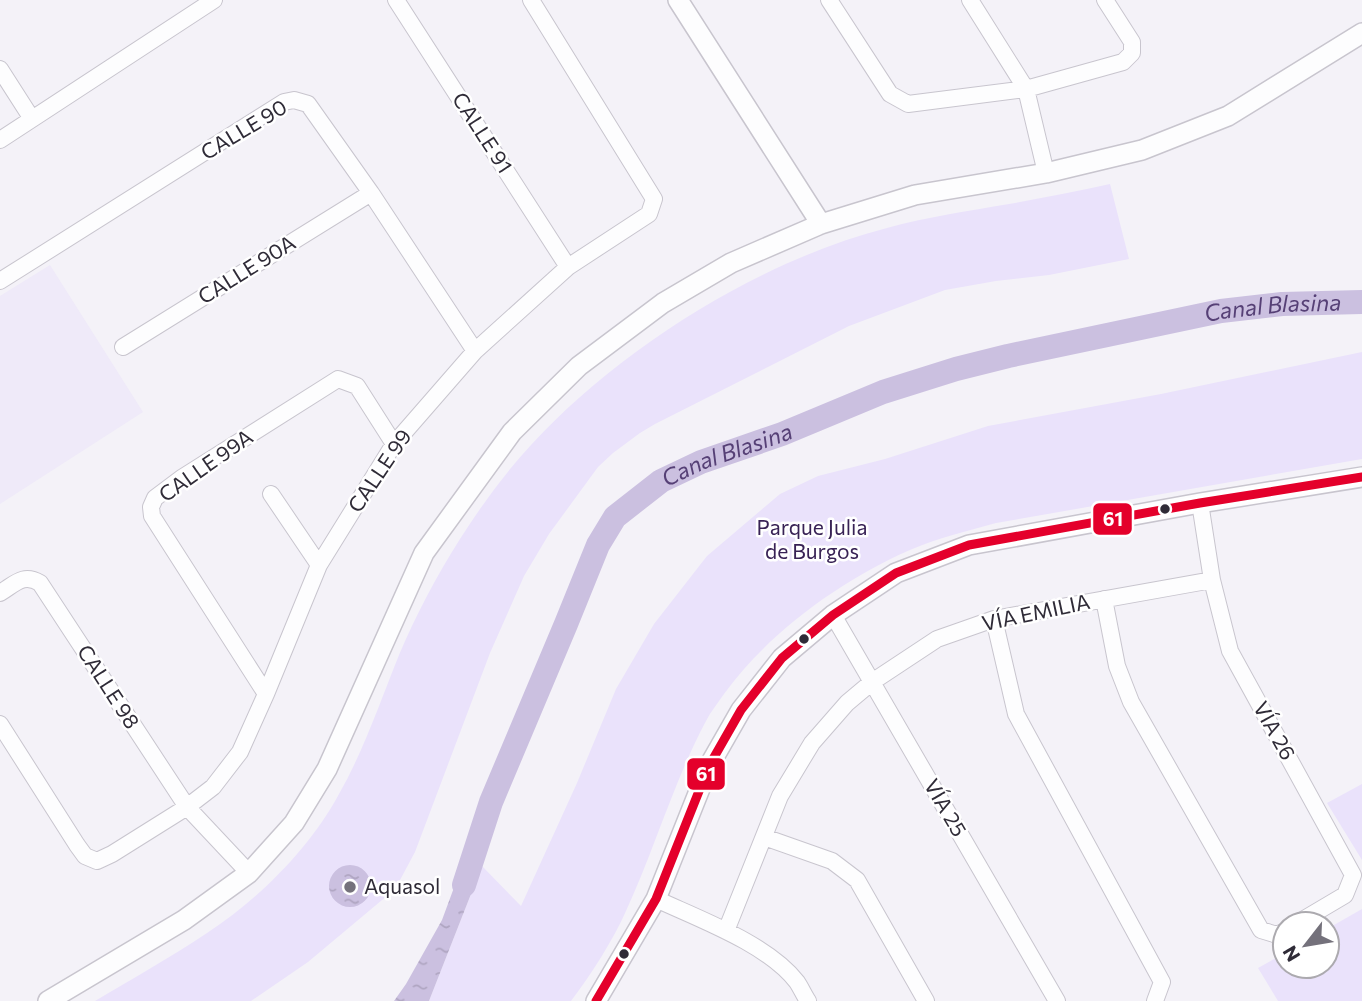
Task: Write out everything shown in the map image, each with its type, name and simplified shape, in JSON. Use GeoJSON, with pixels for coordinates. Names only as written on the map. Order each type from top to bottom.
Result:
{"type":"FeatureCollection","features":[{"type":"Feature","properties":{"kind":"street"},"geometry":{"type":"LineString","coordinates":[[0,140],[214,0]]}},
{"type":"Feature","properties":{"kind":"street","name":"CALLE 91"},"geometry":{"type":"LineString","coordinates":[[396,0],[568,267]]}},
{"type":"Feature","properties":{"kind":"street"},"geometry":{"type":"LineString","coordinates":[[678,0],[821,224]]}},
{"type":"Feature","properties":{"kind":"street"},"geometry":{"type":"LineString","coordinates":[[829,0],[890,94],[908,104],[1027,89],[1123,62],[1132,53],[1132,42],[1105,0]]}},
{"type":"Feature","properties":{"kind":"street"},"geometry":{"type":"LineString","coordinates":[[970,0],[1027,89],[1046,173]]}},
{"type":"Feature","properties":{"kind":"street","name":"CALLE 99"},"geometry":{"type":"LineString","coordinates":[[187,807],[213,787],[240,752],[267,694],[319,565],[394,444],[475,351],[568,267],[649,214],[654,199],[532,1]]}},
{"type":"Feature","properties":{"kind":"street"},"geometry":{"type":"LineString","coordinates":[[48,1001],[184,920],[249,873],[294,823],[327,769],[424,553],[512,432],[579,366],[663,303],[731,263],[821,224],[915,195],[1046,173],[1142,150],[1228,116],[1362,33]]}},
{"type":"Feature","properties":{"kind":"street"},"geometry":{"type":"LineString","coordinates":[[0,69],[32,119]]}},
{"type":"Feature","properties":{"kind":"street","name":"CALLE 90"},"geometry":{"type":"LineString","coordinates":[[0,281],[284,102],[294,100],[308,104],[371,193],[475,351]]}},
{"type":"Feature","properties":{"kind":"street","name":"CALLE 90A"},"geometry":{"type":"LineString","coordinates":[[123,347],[371,193]]}},
{"type":"Feature","properties":{"kind":"street","name":"CALLE 99A"},"geometry":{"type":"LineString","coordinates":[[267,694],[152,516],[151,507],[155,498],[183,477],[338,379],[357,386],[394,444]]}},
{"type":"Feature","properties":{"kind":"street"},"geometry":{"type":"LineString","coordinates":[[596,1001],[656,900],[709,766],[741,710],[782,658],[832,615],[896,573],[969,545],[1362,477]]}},
{"type":"Feature","properties":{"kind":"street"},"geometry":{"type":"LineString","coordinates":[[271,494],[319,565]]}},
{"type":"Feature","properties":{"kind":"street","name":"VÍA 26"},"geometry":{"type":"LineString","coordinates":[[1200,503],[1212,580],[1230,650],[1353,875],[1345,895],[1320,910]]}},
{"type":"Feature","properties":{"kind":"street","name":"CALLE 98"},"geometry":{"type":"LineString","coordinates":[[0,593],[23,579],[32,578],[40,583],[187,807],[249,873]]}},
{"type":"Feature","properties":{"kind":"street","name":"VÍA EMILIA"},"geometry":{"type":"LineString","coordinates":[[726,931],[780,796],[812,743],[847,703],[872,682],[937,639],[994,618],[1212,580]]}},
{"type":"Feature","properties":{"kind":"street"},"geometry":{"type":"LineString","coordinates":[[1104,599],[1117,666],[1131,702],[1261,930],[1271,933]]}},
{"type":"Feature","properties":{"kind":"street","name":"VÍA 25"},"geometry":{"type":"LineString","coordinates":[[832,615],[1058,1001]]}},
{"type":"Feature","properties":{"kind":"street"},"geometry":{"type":"LineString","coordinates":[[994,618],[1016,715],[1162,982],[1155,1001]]}},
{"type":"Feature","properties":{"kind":"street"},"geometry":{"type":"LineString","coordinates":[[0,724],[85,856],[97,861],[112,854],[187,807]]}},
{"type":"Feature","properties":{"kind":"street"},"geometry":{"type":"LineString","coordinates":[[764,837],[832,861],[857,880],[926,1001]]}},
{"type":"Feature","properties":{"kind":"street"},"geometry":{"type":"LineString","coordinates":[[656,900],[726,931],[775,960],[797,982],[808,1001]]}},
{"type":"Feature","properties":{"kind":"shaded area"},"geometry":{"type":"Polygon","coordinates":[[[50,265],[143,412],[0,504],[0,296],[50,265]]]}},
{"type":"Feature","properties":{"kind":"green space"},"geometry":{"type":"Polygon","coordinates":[[[1110,184],[1129,259],[1049,275],[945,290],[849,326],[655,424],[613,453],[598,467],[549,534],[524,576],[490,653],[415,852],[400,880],[388,895],[308,962],[251,1001],[95,1001],[180,951],[226,920],[264,889],[298,853],[327,814],[348,777],[412,625],[476,514],[531,445],[606,375],[694,312],[790,262],[839,243],[887,228],[948,214],[1110,184]]]}},
{"type":"Feature","properties":{"kind":"green space","name":"Parque Julia de Burgos"},"geometry":{"type":"Polygon","coordinates":[[[1362,352],[1362,459],[996,523],[910,550],[832,593],[762,650],[710,714],[684,767],[621,922],[571,1001],[429,1001],[482,866],[521,906],[616,689],[654,624],[707,556],[780,494],[818,476],[885,459],[988,426],[1161,394],[1362,352]]]}},
{"type":"Feature","properties":{"kind":"green space"},"geometry":{"type":"Polygon","coordinates":[[[1362,784],[1362,860],[1327,803],[1362,784]]]}},
{"type":"Feature","properties":{"kind":"green space"},"geometry":{"type":"Polygon","coordinates":[[[1362,909],[1362,1001],[1278,1001],[1258,968],[1271,961],[1271,980],[1341,980],[1341,921],[1362,909]]]}},
{"type":"Feature","properties":{"kind":"water"},"geometry":{"type":"Polygon","coordinates":[[[469,847],[482,866],[429,1001],[394,1001],[442,920],[469,847]]]}},
{"type":"Feature","properties":{"kind":"water","name":"Aquasol"},"geometry":{"type":"Polygon","coordinates":[[[350,865],[365,871],[371,886],[365,901],[350,907],[335,901],[329,886],[335,871],[350,865]]]}},
{"type":"Feature","properties":{"kind":"waterway","name":"Canal Blasina"},"geometry":{"type":"LineString","coordinates":[[464,885],[491,802],[598,545],[615,517],[661,481],[701,462],[782,434],[883,392],[956,369],[1221,311],[1282,304],[1362,302]]}},
{"type":"Feature","properties":{"kind":"transit line","name":"61"},"geometry":{"type":"LineString","coordinates":[[596,1001],[656,899],[709,766],[741,710],[782,658],[833,615],[896,573],[969,545],[1362,477]]}},
{"type":"Feature","properties":{"kind":"place","name":"Aquasol"},"geometry":{"type":"Point","coordinates":[350,887]}}]}
